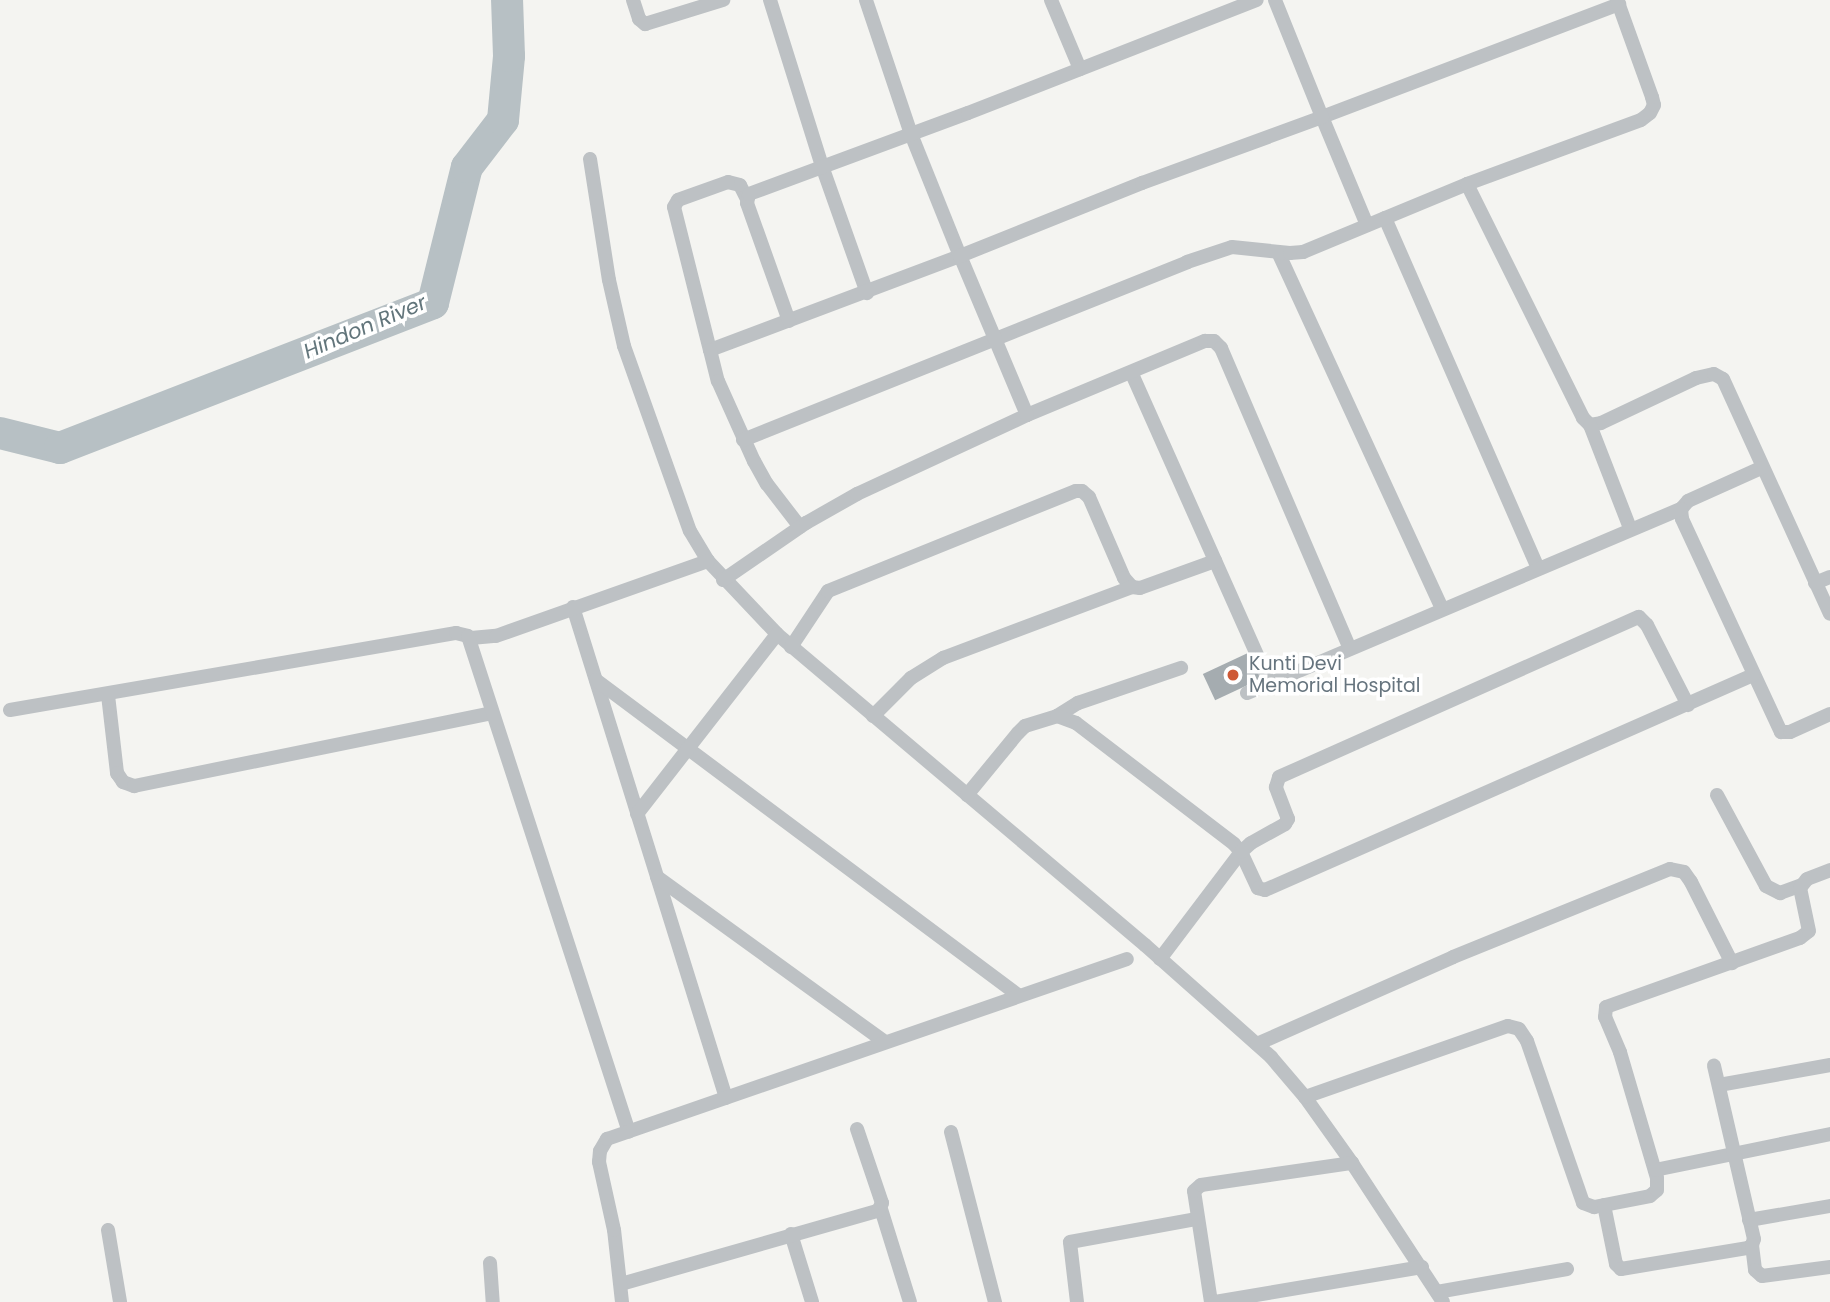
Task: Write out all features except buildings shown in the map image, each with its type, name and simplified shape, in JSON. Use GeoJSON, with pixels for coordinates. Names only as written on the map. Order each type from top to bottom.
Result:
{"type":"FeatureCollection","features":[{"type":"Feature","properties":{"kind":"street"},"geometry":{"type":"LineString","coordinates":[[633,0],[639,19],[645,24],[723,0]]}},
{"type":"Feature","properties":{"kind":"street"},"geometry":{"type":"LineString","coordinates":[[770,0],[822,166],[867,293]]}},
{"type":"Feature","properties":{"kind":"street"},"geometry":{"type":"LineString","coordinates":[[866,0],[911,134],[1027,415]]}},
{"type":"Feature","properties":{"kind":"street"},"geometry":{"type":"LineString","coordinates":[[1051,0],[1080,69]]}},
{"type":"Feature","properties":{"kind":"street"},"geometry":{"type":"LineString","coordinates":[[746,198],[749,194],[1257,0]]}},
{"type":"Feature","properties":{"kind":"street"},"geometry":{"type":"LineString","coordinates":[[1275,0],[1367,225]]}},
{"type":"Feature","properties":{"kind":"street"},"geometry":{"type":"LineString","coordinates":[[710,350],[867,293],[1142,183],[1322,117],[1618,2],[1654,105],[1650,113],[1641,120],[1467,184],[1303,252],[1232,247],[743,440]]}},
{"type":"Feature","properties":{"kind":"street"},"geometry":{"type":"LineString","coordinates":[[590,159],[609,280],[624,346],[690,531],[723,580],[776,634],[1257,1044],[1305,1097],[1440,1297],[1567,1269]]}},
{"type":"Feature","properties":{"kind":"street"},"geometry":{"type":"LineString","coordinates":[[789,321],[740,185],[729,182],[678,200],[674,206],[718,381],[743,440],[767,484],[800,527]]}},
{"type":"Feature","properties":{"kind":"street"},"geometry":{"type":"LineString","coordinates":[[1467,184],[1583,418],[1590,425],[1630,528]]}},
{"type":"Feature","properties":{"kind":"street"},"geometry":{"type":"LineString","coordinates":[[1385,218],[1538,568]]}},
{"type":"Feature","properties":{"kind":"street"},"geometry":{"type":"LineString","coordinates":[[1278,252],[1442,609]]}},
{"type":"Feature","properties":{"kind":"street"},"geometry":{"type":"LineString","coordinates":[[723,580],[800,527],[857,494],[1027,415],[1132,374],[1205,341],[1214,341],[1221,348],[1350,649]]}},
{"type":"Feature","properties":{"kind":"street"},"geometry":{"type":"LineString","coordinates":[[1132,374],[1270,684]]}},
{"type":"Feature","properties":{"kind":"street"},"geometry":{"type":"LineString","coordinates":[[1590,425],[1601,423],[1696,378],[1714,374],[1723,379],[1761,468],[1830,614]]}},
{"type":"Feature","properties":{"kind":"street"},"geometry":{"type":"LineString","coordinates":[[1247,693],[1630,528],[1681,509],[1688,501],[1761,468]]}},
{"type":"Feature","properties":{"kind":"street"},"geometry":{"type":"LineString","coordinates":[[791,647],[828,591],[1076,491],[1082,491],[1089,497],[1124,578],[1132,587]]}},
{"type":"Feature","properties":{"kind":"street"},"geometry":{"type":"LineString","coordinates":[[1681,509],[1682,519],[1781,732],[1790,733],[1830,714]]}},
{"type":"Feature","properties":{"kind":"street"},"geometry":{"type":"LineString","coordinates":[[10,710],[456,634],[471,638],[496,636],[708,561]]}},
{"type":"Feature","properties":{"kind":"street"},"geometry":{"type":"LineString","coordinates":[[873,716],[911,678],[943,658],[1132,587],[1140,588],[1215,561]]}},
{"type":"Feature","properties":{"kind":"street"},"geometry":{"type":"LineString","coordinates":[[1815,583],[1830,577]]}},
{"type":"Feature","properties":{"kind":"street"},"geometry":{"type":"LineString","coordinates":[[573,607],[726,1098]]}},
{"type":"Feature","properties":{"kind":"street"},"geometry":{"type":"LineString","coordinates":[[1160,959],[1241,852],[1285,824],[1287,819],[1276,787],[1279,777],[1639,617],[1647,625],[1688,705]]}},
{"type":"Feature","properties":{"kind":"street"},"geometry":{"type":"LineString","coordinates":[[637,814],[776,634]]}},
{"type":"Feature","properties":{"kind":"street"},"geometry":{"type":"LineString","coordinates":[[471,638],[492,713],[629,1132]]}},
{"type":"Feature","properties":{"kind":"street"},"geometry":{"type":"LineString","coordinates":[[967,795],[1026,726],[1057,716],[1078,703],[1181,668]]}},
{"type":"Feature","properties":{"kind":"street"},"geometry":{"type":"LineString","coordinates":[[1057,716],[1076,723],[1241,852],[1254,882],[1258,888],[1265,890],[1753,675]]}},
{"type":"Feature","properties":{"kind":"street"},"geometry":{"type":"LineString","coordinates":[[596,680],[1018,995]]}},
{"type":"Feature","properties":{"kind":"street"},"geometry":{"type":"LineString","coordinates":[[108,695],[117,773],[123,782],[134,786],[492,713]]}},
{"type":"Feature","properties":{"kind":"street"},"geometry":{"type":"LineString","coordinates":[[1717,795],[1766,886],[1780,893],[1802,885]]}},
{"type":"Feature","properties":{"kind":"street"},"geometry":{"type":"LineString","coordinates":[[1257,1044],[1453,957],[1670,869],[1684,872],[1691,882],[1732,963]]}},
{"type":"Feature","properties":{"kind":"street"},"geometry":{"type":"LineString","coordinates":[[1305,1097],[1508,1026],[1519,1029],[1527,1041],[1578,1196],[1583,1203],[1594,1207],[1650,1196],[1657,1190],[1655,1170],[1620,1052],[1605,1017],[1606,1007],[1800,938],[1809,931],[1798,893],[1807,879],[1830,870]]}},
{"type":"Feature","properties":{"kind":"street"},"geometry":{"type":"LineString","coordinates":[[657,877],[885,1042]]}},
{"type":"Feature","properties":{"kind":"street"},"geometry":{"type":"LineString","coordinates":[[622,1302],[600,1150],[607,1139],[1127,959]]}},
{"type":"Feature","properties":{"kind":"street"},"geometry":{"type":"LineString","coordinates":[[1718,1085],[1830,1065]]}},
{"type":"Feature","properties":{"kind":"street"},"geometry":{"type":"LineString","coordinates":[[1714,1066],[1754,1239],[1752,1245],[1755,1270],[1762,1276],[1830,1267]]}},
{"type":"Feature","properties":{"kind":"street"},"geometry":{"type":"LineString","coordinates":[[857,1129],[883,1203],[880,1209],[910,1302]]}},
{"type":"Feature","properties":{"kind":"street"},"geometry":{"type":"LineString","coordinates":[[951,1132],[995,1302]]}},
{"type":"Feature","properties":{"kind":"street"},"geometry":{"type":"LineString","coordinates":[[1655,1170],[1830,1134]]}},
{"type":"Feature","properties":{"kind":"street"},"geometry":{"type":"LineString","coordinates":[[1352,1163],[1201,1185],[1194,1191],[1196,1219],[1213,1302],[1422,1267]]}},
{"type":"Feature","properties":{"kind":"street"},"geometry":{"type":"LineString","coordinates":[[1604,1205],[1616,1264],[1621,1269],[1748,1248],[1752,1245]]}},
{"type":"Feature","properties":{"kind":"street"},"geometry":{"type":"LineString","coordinates":[[1749,1220],[1830,1206]]}},
{"type":"Feature","properties":{"kind":"street"},"geometry":{"type":"LineString","coordinates":[[621,1284],[880,1209]]}},
{"type":"Feature","properties":{"kind":"street"},"geometry":{"type":"LineString","coordinates":[[1077,1302],[1070,1241],[1196,1219]]}},
{"type":"Feature","properties":{"kind":"street"},"geometry":{"type":"LineString","coordinates":[[108,1230],[120,1302]]}},
{"type":"Feature","properties":{"kind":"street"},"geometry":{"type":"LineString","coordinates":[[791,1234],[812,1302]]}},
{"type":"Feature","properties":{"kind":"street"},"geometry":{"type":"LineString","coordinates":[[490,1263],[494,1302]]}},
{"type":"Feature","properties":{"kind":"waterway","name":"Hindon River"},"geometry":{"type":"LineString","coordinates":[[0,433],[60,448],[433,303],[467,167],[503,120],[509,56],[507,0]]}},
{"type":"Feature","properties":{"kind":"place","name":"Kunti Devi Memorial Hospital"},"geometry":{"type":"Point","coordinates":[1233,675]}}]}
